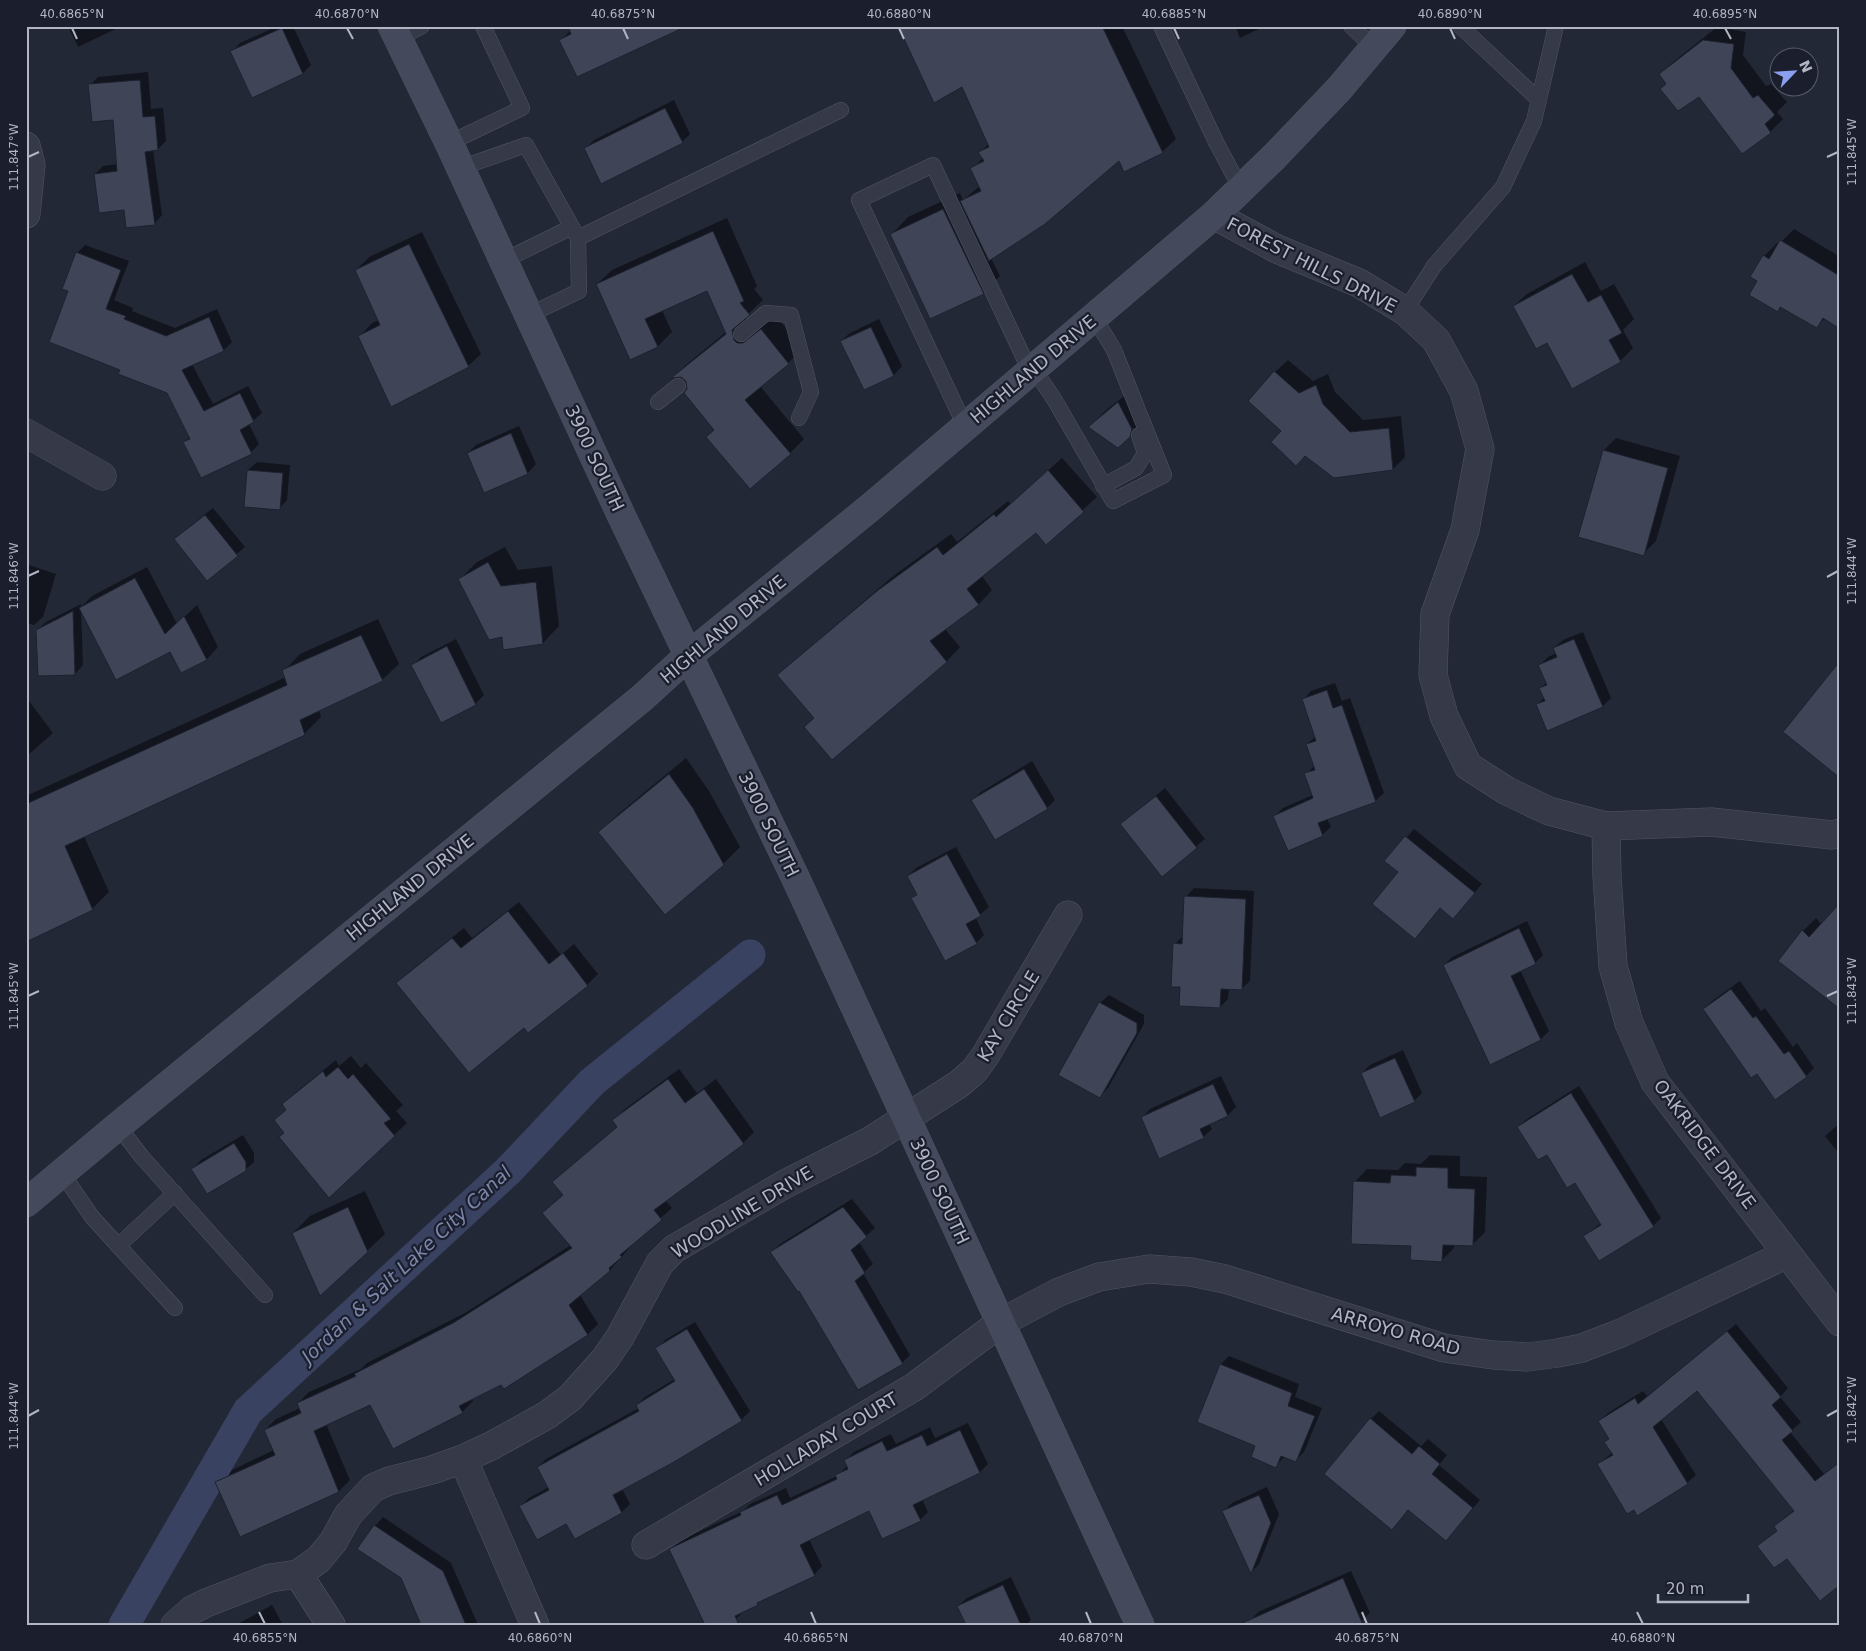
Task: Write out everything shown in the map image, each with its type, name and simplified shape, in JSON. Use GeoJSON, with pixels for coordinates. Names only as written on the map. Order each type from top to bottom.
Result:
{"type":"FeatureCollection","features":[{"type":"Feature","properties":{"kind":"main road","name":"HIGHLAND DRIVE"},"geometry":{"type":"LineString","coordinates":[[26,1203],[642,698],[688,656],[747,610],[1214,215],[1274,157],[1339,88],[1392,26]]}},
{"type":"Feature","properties":{"kind":"main road","name":"3900 SOUTH"},"geometry":{"type":"LineString","coordinates":[[395,33],[449,143],[688,656],[796,879],[1140,1625]]}},
{"type":"Feature","properties":{"kind":"street"},"geometry":{"type":"LineString","coordinates":[[26,146],[31,165],[26,214]]}},
{"type":"Feature","properties":{"kind":"street","name":"FOREST HILLS DRIVE"},"geometry":{"type":"LineString","coordinates":[[1214,215],[1277,249],[1359,284],[1405,311],[1436,340],[1464,391],[1480,449],[1465,530],[1435,614],[1433,675],[1444,716],[1468,766],[1507,791],[1549,811],[1606,826],[1711,822],[1832,835],[1840,833]]}},
{"type":"Feature","properties":{"kind":"street"},"geometry":{"type":"LineString","coordinates":[[26,433],[102,476]]}},
{"type":"Feature","properties":{"kind":"street","name":"OAKRIDGE DRIVE"},"geometry":{"type":"LineString","coordinates":[[1606,826],[1607,876],[1614,966],[1629,1022],[1656,1082],[1840,1322]]}},
{"type":"Feature","properties":{"kind":"street","name":"KAY CIRCLE"},"geometry":{"type":"LineString","coordinates":[[906,1118],[960,1084],[974,1071],[993,1044],[1068,915]]}},
{"type":"Feature","properties":{"kind":"street","name":"WOODLINE DRIVE"},"geometry":{"type":"LineString","coordinates":[[175,1625],[192,1610],[206,1603],[270,1578],[298,1574],[318,1560],[333,1542],[348,1516],[373,1488],[463,1459],[547,1415],[570,1398],[605,1359],[620,1337],[660,1263],[674,1249],[784,1184],[870,1141],[906,1118]]}},
{"type":"Feature","properties":{"kind":"street","name":"ARROYO ROAD"},"geometry":{"type":"LineString","coordinates":[[1000,1323],[1059,1292],[1099,1278],[1149,1269],[1172,1270],[1225,1279],[1444,1348],[1493,1355],[1528,1356],[1558,1354],[1582,1348],[1621,1333],[1787,1254]]}},
{"type":"Feature","properties":{"kind":"street","name":"HOLLADAY COURT"},"geometry":{"type":"LineString","coordinates":[[646,1546],[914,1387],[1000,1323]]}},
{"type":"Feature","properties":{"kind":"street"},"geometry":{"type":"LineString","coordinates":[[463,1459],[535,1625]]}},
{"type":"Feature","properties":{"kind":"street"},"geometry":{"type":"LineString","coordinates":[[298,1574],[331,1625]]}},
{"type":"Feature","properties":{"kind":"lane"},"geometry":{"type":"LineString","coordinates":[[395,33],[422,26]]}},
{"type":"Feature","properties":{"kind":"lane"},"geometry":{"type":"LineString","coordinates":[[449,143],[522,108],[483,26]]}},
{"type":"Feature","properties":{"kind":"lane"},"geometry":{"type":"LineString","coordinates":[[1162,26],[1216,142],[1241,189]]}},
{"type":"Feature","properties":{"kind":"lane"},"geometry":{"type":"LineString","coordinates":[[1351,26],[1374,48]]}},
{"type":"Feature","properties":{"kind":"lane"},"geometry":{"type":"LineString","coordinates":[[1460,26],[1539,100]]}},
{"type":"Feature","properties":{"kind":"lane"},"geometry":{"type":"LineString","coordinates":[[1405,311],[1434,266],[1503,187],[1534,121],[1556,26]]}},
{"type":"Feature","properties":{"kind":"lane"},"geometry":{"type":"LineString","coordinates":[[504,261],[575,233],[841,110]]}},
{"type":"Feature","properties":{"kind":"lane"},"geometry":{"type":"LineString","coordinates":[[460,168],[526,145],[575,233],[579,291],[529,315]]}},
{"type":"Feature","properties":{"kind":"lane"},"geometry":{"type":"LineString","coordinates":[[965,426],[859,200],[933,165],[1032,370],[1054,399],[1113,501],[1164,476],[1114,350],[1094,317]]}},
{"type":"Feature","properties":{"kind":"lane"},"geometry":{"type":"LineString","coordinates":[[741,334],[766,313],[791,315],[811,392],[799,418]]}},
{"type":"Feature","properties":{"kind":"lane"},"geometry":{"type":"LineString","coordinates":[[658,402],[678,386]]}},
{"type":"Feature","properties":{"kind":"lane"},"geometry":{"type":"LineString","coordinates":[[1104,486],[1136,468],[1145,453],[1130,406],[1132,395]]}},
{"type":"Feature","properties":{"kind":"lane"},"geometry":{"type":"LineString","coordinates":[[118,1126],[265,1295]]}},
{"type":"Feature","properties":{"kind":"lane"},"geometry":{"type":"LineString","coordinates":[[62,1173],[92,1217],[175,1308]]}},
{"type":"Feature","properties":{"kind":"lane"},"geometry":{"type":"LineString","coordinates":[[118,1246],[175,1193]]}},
{"type":"Feature","properties":{"kind":"building"},"geometry":{"type":"Polygon","coordinates":[[[568,26],[687,26],[577,77],[559,40],[571,34],[568,26]]]}},
{"type":"Feature","properties":{"kind":"building"},"geometry":{"type":"Polygon","coordinates":[[[898,26],[1102,26],[1163,153],[1124,172],[1119,161],[1045,224],[989,261],[960,201],[981,191],[970,168],[984,161],[978,152],[989,147],[962,87],[934,103],[898,26]]]}},
{"type":"Feature","properties":{"kind":"building"},"geometry":{"type":"Polygon","coordinates":[[[282,28],[303,74],[252,98],[230,51],[282,28]]]}},
{"type":"Feature","properties":{"kind":"building"},"geometry":{"type":"Polygon","coordinates":[[[1703,40],[1734,44],[1731,68],[1753,98],[1758,95],[1775,115],[1765,124],[1771,133],[1742,154],[1699,97],[1678,111],[1660,89],[1666,84],[1659,74],[1703,40]]]}},
{"type":"Feature","properties":{"kind":"building"},"geometry":{"type":"Polygon","coordinates":[[[140,80],[143,117],[155,116],[158,150],[145,152],[155,225],[126,228],[124,210],[99,213],[94,174],[117,171],[113,120],[92,122],[88,84],[140,80]]]}},
{"type":"Feature","properties":{"kind":"building"},"geometry":{"type":"Polygon","coordinates":[[[665,108],[683,143],[601,184],[584,148],[665,108]]]}},
{"type":"Feature","properties":{"kind":"building"},"geometry":{"type":"Polygon","coordinates":[[[943,209],[984,294],[930,319],[890,234],[943,209]]]}},
{"type":"Feature","properties":{"kind":"building"},"geometry":{"type":"Polygon","coordinates":[[[713,231],[744,301],[740,303],[750,315],[732,330],[734,340],[737,343],[743,343],[761,329],[789,364],[745,400],[791,454],[750,489],[706,437],[714,430],[684,393],[687,389],[686,381],[681,377],[671,378],[726,334],[707,291],[645,319],[658,347],[630,360],[596,284],[713,231]]]}},
{"type":"Feature","properties":{"kind":"building"},"geometry":{"type":"Polygon","coordinates":[[[1780,240],[1840,276],[1840,329],[1823,318],[1817,328],[1780,307],[1778,312],[1749,295],[1757,281],[1750,277],[1763,255],[1769,259],[1780,240]]]}},
{"type":"Feature","properties":{"kind":"building"},"geometry":{"type":"Polygon","coordinates":[[[409,244],[469,367],[391,407],[358,336],[380,325],[355,270],[409,244]]]}},
{"type":"Feature","properties":{"kind":"building"},"geometry":{"type":"Polygon","coordinates":[[[76,252],[121,270],[106,309],[126,316],[124,319],[166,336],[209,317],[224,351],[182,370],[204,411],[240,393],[254,422],[240,430],[252,454],[201,478],[183,442],[190,439],[167,393],[118,374],[120,370],[49,342],[68,291],[62,289],[76,252]]]}},
{"type":"Feature","properties":{"kind":"building"},"geometry":{"type":"Polygon","coordinates":[[[1572,274],[1588,302],[1601,295],[1622,333],[1609,340],[1621,362],[1572,389],[1547,343],[1536,349],[1513,306],[1572,274]]]}},
{"type":"Feature","properties":{"kind":"building"},"geometry":{"type":"Polygon","coordinates":[[[871,327],[894,376],[864,390],[840,341],[871,327]]]}},
{"type":"Feature","properties":{"kind":"building"},"geometry":{"type":"Polygon","coordinates":[[[1274,371],[1299,393],[1316,385],[1323,404],[1350,432],[1389,428],[1393,470],[1334,478],[1305,456],[1296,466],[1271,442],[1281,431],[1248,401],[1274,371]]]}},
{"type":"Feature","properties":{"kind":"building"},"geometry":{"type":"Polygon","coordinates":[[[1118,402],[1132,429],[1130,437],[1118,448],[1088,427],[1118,402]]]}},
{"type":"Feature","properties":{"kind":"building"},"geometry":{"type":"Polygon","coordinates":[[[511,433],[528,474],[484,493],[467,453],[511,433]]]}},
{"type":"Feature","properties":{"kind":"building"},"geometry":{"type":"Polygon","coordinates":[[[1603,450],[1668,468],[1644,556],[1578,537],[1603,450]]]}},
{"type":"Feature","properties":{"kind":"building"},"geometry":{"type":"Polygon","coordinates":[[[247,470],[283,473],[280,510],[244,507],[247,470]]]}},
{"type":"Feature","properties":{"kind":"building"},"geometry":{"type":"Polygon","coordinates":[[[1048,470],[1084,512],[1046,545],[1036,533],[967,589],[979,605],[930,641],[947,662],[832,760],[804,727],[814,718],[777,675],[877,591],[937,547],[943,555],[994,514],[996,517],[1048,470]]]}},
{"type":"Feature","properties":{"kind":"building"},"geometry":{"type":"Polygon","coordinates":[[[205,515],[238,556],[207,581],[174,539],[205,515]]]}},
{"type":"Feature","properties":{"kind":"building"},"geometry":{"type":"Polygon","coordinates":[[[488,562],[501,586],[536,582],[543,644],[503,650],[502,637],[489,640],[458,579],[488,562]]]}},
{"type":"Feature","properties":{"kind":"building"},"geometry":{"type":"Polygon","coordinates":[[[135,578],[165,634],[184,616],[207,660],[181,673],[170,652],[116,680],[79,608],[135,578]]]}},
{"type":"Feature","properties":{"kind":"building"},"geometry":{"type":"Polygon","coordinates":[[[73,611],[75,675],[38,676],[36,630],[73,611]]]}},
{"type":"Feature","properties":{"kind":"building"},"geometry":{"type":"Polygon","coordinates":[[[361,635],[383,681],[300,720],[305,735],[65,846],[93,910],[26,942],[26,804],[287,685],[282,670],[361,635]]]}},
{"type":"Feature","properties":{"kind":"building"},"geometry":{"type":"Polygon","coordinates":[[[1574,639],[1603,707],[1547,731],[1536,704],[1545,701],[1539,688],[1547,685],[1538,665],[1557,657],[1553,648],[1574,639]]]}},
{"type":"Feature","properties":{"kind":"building"},"geometry":{"type":"Polygon","coordinates":[[[447,646],[476,705],[441,723],[411,665],[447,646]]]}},
{"type":"Feature","properties":{"kind":"building"},"geometry":{"type":"Polygon","coordinates":[[[1840,661],[1840,778],[1783,732],[1840,661]]]}},
{"type":"Feature","properties":{"kind":"building"},"geometry":{"type":"Polygon","coordinates":[[[1327,690],[1333,708],[1342,705],[1376,802],[1318,823],[1323,836],[1288,851],[1273,816],[1313,798],[1304,773],[1315,770],[1306,744],[1316,741],[1302,699],[1327,690]]]}},
{"type":"Feature","properties":{"kind":"building"},"geometry":{"type":"Polygon","coordinates":[[[1024,769],[1048,809],[995,840],[971,800],[1024,769]]]}},
{"type":"Feature","properties":{"kind":"building"},"geometry":{"type":"Polygon","coordinates":[[[669,774],[693,808],[724,865],[665,915],[598,832],[669,774]]]}},
{"type":"Feature","properties":{"kind":"building"},"geometry":{"type":"Polygon","coordinates":[[[1156,796],[1197,848],[1162,877],[1120,824],[1156,796]]]}},
{"type":"Feature","properties":{"kind":"building"},"geometry":{"type":"Polygon","coordinates":[[[1405,836],[1475,893],[1453,919],[1440,908],[1415,939],[1372,904],[1398,872],[1384,861],[1405,836]]]}},
{"type":"Feature","properties":{"kind":"building"},"geometry":{"type":"Polygon","coordinates":[[[947,854],[981,916],[966,924],[977,944],[945,961],[911,898],[917,895],[907,876],[947,854]]]}},
{"type":"Feature","properties":{"kind":"building"},"geometry":{"type":"Polygon","coordinates":[[[1184,896],[1246,899],[1242,990],[1221,989],[1220,1008],[1179,1006],[1180,987],[1171,987],[1173,943],[1182,944],[1184,896]]]}},
{"type":"Feature","properties":{"kind":"building"},"geometry":{"type":"Polygon","coordinates":[[[1840,903],[1840,1009],[1778,961],[1802,930],[1809,937],[1840,903]]]}},
{"type":"Feature","properties":{"kind":"building"},"geometry":{"type":"Polygon","coordinates":[[[508,911],[549,964],[563,953],[588,986],[528,1033],[524,1028],[469,1073],[396,983],[452,938],[461,948],[508,911]]]}},
{"type":"Feature","properties":{"kind":"building"},"geometry":{"type":"Polygon","coordinates":[[[1519,928],[1536,964],[1511,976],[1541,1040],[1490,1065],[1443,965],[1519,928]]]}},
{"type":"Feature","properties":{"kind":"building"},"geometry":{"type":"Polygon","coordinates":[[[1731,989],[1753,1018],[1756,1016],[1784,1054],[1789,1051],[1807,1077],[1775,1100],[1757,1074],[1751,1078],[1703,1009],[1731,989]]]}},
{"type":"Feature","properties":{"kind":"building"},"geometry":{"type":"Polygon","coordinates":[[[1099,1002],[1137,1023],[1137,1033],[1100,1098],[1058,1075],[1099,1002]]]}},
{"type":"Feature","properties":{"kind":"building"},"geometry":{"type":"Polygon","coordinates":[[[1395,1058],[1415,1102],[1380,1118],[1361,1073],[1395,1058]]]}},
{"type":"Feature","properties":{"kind":"building"},"geometry":{"type":"Polygon","coordinates":[[[338,1067],[348,1079],[353,1074],[391,1119],[384,1123],[395,1136],[329,1198],[279,1137],[284,1133],[274,1120],[286,1110],[282,1104],[323,1071],[326,1077],[338,1067]]]}},
{"type":"Feature","properties":{"kind":"building"},"geometry":{"type":"Polygon","coordinates":[[[668,1079],[685,1103],[704,1089],[744,1144],[654,1210],[662,1220],[620,1255],[622,1257],[609,1268],[610,1271],[569,1305],[588,1335],[504,1389],[501,1385],[459,1406],[463,1413],[393,1449],[370,1405],[314,1431],[339,1492],[240,1537],[215,1482],[275,1455],[264,1430],[301,1413],[297,1403],[356,1376],[354,1374],[453,1323],[572,1248],[542,1213],[563,1195],[552,1182],[617,1127],[612,1120],[668,1079]]]}},
{"type":"Feature","properties":{"kind":"building"},"geometry":{"type":"Polygon","coordinates":[[[1213,1084],[1228,1116],[1200,1129],[1204,1138],[1159,1159],[1141,1117],[1213,1084]]]}},
{"type":"Feature","properties":{"kind":"building"},"geometry":{"type":"Polygon","coordinates":[[[1571,1093],[1654,1227],[1599,1261],[1583,1236],[1601,1225],[1575,1183],[1567,1188],[1547,1155],[1538,1160],[1517,1127],[1571,1093]]]}},
{"type":"Feature","properties":{"kind":"building"},"geometry":{"type":"Polygon","coordinates":[[[234,1143],[246,1162],[246,1171],[207,1194],[191,1169],[234,1143]]]}},
{"type":"Feature","properties":{"kind":"building"},"geometry":{"type":"Polygon","coordinates":[[[1416,1167],[1448,1168],[1448,1188],[1475,1189],[1473,1246],[1443,1245],[1442,1262],[1410,1260],[1411,1246],[1351,1244],[1353,1181],[1390,1183],[1391,1175],[1416,1176],[1416,1167]]]}},
{"type":"Feature","properties":{"kind":"building"},"geometry":{"type":"Polygon","coordinates":[[[348,1207],[368,1252],[320,1296],[292,1233],[348,1207]]]}},
{"type":"Feature","properties":{"kind":"building"},"geometry":{"type":"Polygon","coordinates":[[[843,1207],[867,1237],[851,1250],[865,1273],[855,1281],[903,1364],[858,1390],[799,1291],[770,1252],[843,1207]]]}},
{"type":"Feature","properties":{"kind":"building"},"geometry":{"type":"Polygon","coordinates":[[[687,1329],[742,1421],[674,1462],[613,1495],[622,1513],[575,1539],[566,1524],[537,1540],[519,1506],[549,1490],[537,1467],[639,1411],[636,1405],[675,1381],[655,1348],[687,1329]]]}},
{"type":"Feature","properties":{"kind":"building"},"geometry":{"type":"Polygon","coordinates":[[[1727,1331],[1781,1397],[1772,1405],[1793,1431],[1782,1440],[1815,1481],[1840,1462],[1840,1585],[1820,1601],[1787,1559],[1774,1568],[1757,1546],[1777,1531],[1774,1526],[1794,1511],[1697,1391],[1653,1427],[1688,1484],[1637,1516],[1634,1510],[1627,1514],[1597,1464],[1613,1455],[1604,1442],[1609,1439],[1598,1421],[1635,1398],[1638,1404],[1727,1331]]]}},
{"type":"Feature","properties":{"kind":"building"},"geometry":{"type":"Polygon","coordinates":[[[1220,1364],[1292,1393],[1288,1406],[1315,1416],[1296,1462],[1281,1456],[1276,1468],[1251,1457],[1255,1446],[1197,1422],[1220,1364]]]}},
{"type":"Feature","properties":{"kind":"building"},"geometry":{"type":"Polygon","coordinates":[[[1370,1418],[1412,1454],[1419,1446],[1440,1464],[1432,1474],[1473,1508],[1446,1541],[1408,1510],[1392,1530],[1324,1474],[1370,1418]]]}},
{"type":"Feature","properties":{"kind":"building"},"geometry":{"type":"Polygon","coordinates":[[[960,1430],[980,1473],[913,1505],[921,1521],[882,1539],[869,1511],[800,1545],[815,1576],[757,1603],[758,1605],[735,1616],[739,1625],[705,1625],[669,1549],[741,1515],[740,1512],[777,1495],[782,1505],[837,1479],[835,1475],[848,1469],[844,1460],[882,1441],[887,1451],[922,1435],[927,1446],[960,1430]]]}},
{"type":"Feature","properties":{"kind":"building"},"geometry":{"type":"Polygon","coordinates":[[[1259,1495],[1271,1523],[1251,1574],[1222,1511],[1259,1495]]]}},
{"type":"Feature","properties":{"kind":"building"},"geometry":{"type":"Polygon","coordinates":[[[374,1525],[443,1571],[466,1625],[421,1625],[401,1578],[357,1549],[374,1525]]]}},
{"type":"Feature","properties":{"kind":"building"},"geometry":{"type":"Polygon","coordinates":[[[1343,1578],[1363,1625],[1238,1625],[1343,1578]]]}},
{"type":"Feature","properties":{"kind":"building"},"geometry":{"type":"Polygon","coordinates":[[[1003,1585],[1021,1625],[966,1625],[957,1606],[1003,1585]]]}},
{"type":"Feature","properties":{"kind":"waterway","name":"Jordan & Salt Lake City Canal"},"geometry":{"type":"LineString","coordinates":[[124,1625],[248,1411],[508,1171],[592,1082],[750,955]]}}]}
